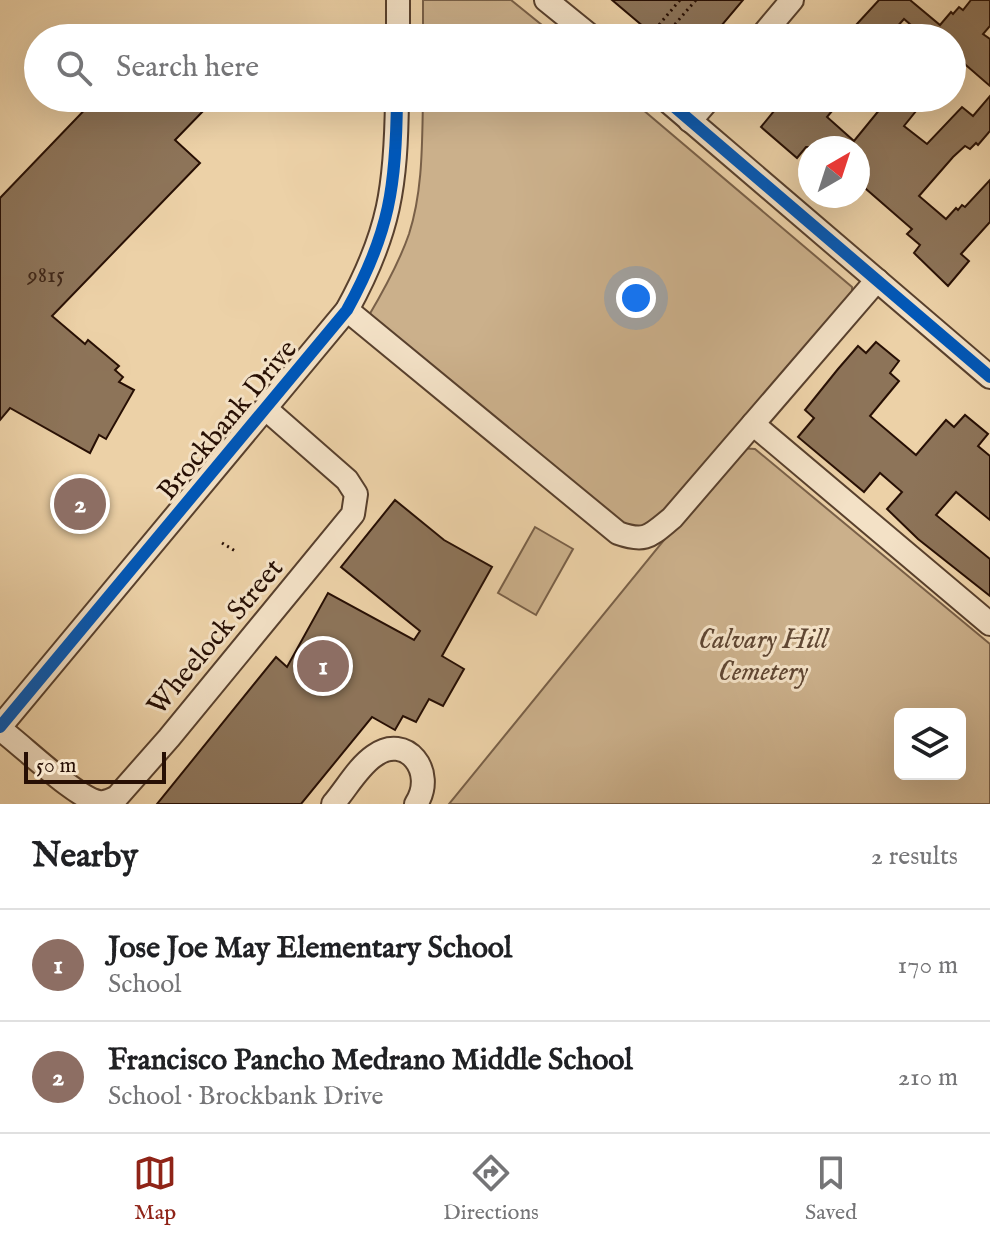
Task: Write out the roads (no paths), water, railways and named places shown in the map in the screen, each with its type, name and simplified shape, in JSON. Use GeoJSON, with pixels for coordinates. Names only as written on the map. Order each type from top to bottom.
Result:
{"type":"FeatureCollection","features":[{"type":"Feature","properties":{"kind":"street"},"geometry":{"type":"LineString","coordinates":[[398,0],[398,24]]}},
{"type":"Feature","properties":{"kind":"street"},"geometry":{"type":"LineString","coordinates":[[546,0],[576,24]]}},
{"type":"Feature","properties":{"kind":"street"},"geometry":{"type":"LineString","coordinates":[[772,24],[792,0]]}},
{"type":"Feature","properties":{"kind":"street","name":"Brockbank Drive"},"geometry":{"type":"LineString","coordinates":[[0,728],[347,310],[370,268],[386,218],[397,152],[397,112]]}},
{"type":"Feature","properties":{"kind":"street"},"geometry":{"type":"LineString","coordinates":[[680,112],[990,377]]}},
{"type":"Feature","properties":{"kind":"street"},"geometry":{"type":"LineString","coordinates":[[690,121],[698,112]]}},
{"type":"Feature","properties":{"kind":"street"},"geometry":{"type":"LineString","coordinates":[[347,310],[618,533],[636,540],[650,537],[672,518],[877,280]]}},
{"type":"Feature","properties":{"kind":"street","name":"Wheelock Street"},"geometry":{"type":"LineString","coordinates":[[0,728],[79,793],[98,802],[109,801],[117,797],[232,662],[353,514],[356,494],[347,480],[266,409]]}},
{"type":"Feature","properties":{"kind":"street"},"geometry":{"type":"LineString","coordinates":[[753,424],[990,624]]}},
{"type":"Feature","properties":{"kind":"street"},"geometry":{"type":"LineString","coordinates":[[333,804],[374,756],[393,750],[412,757],[424,774],[422,794],[416,804]]}},
{"type":"Feature","properties":{"kind":"place","name":"Francisco Pancho Medrano Middle School"},"geometry":{"type":"Point","coordinates":[80,504]}},
{"type":"Feature","properties":{"kind":"place","name":"Jose Joe May Elementary School"},"geometry":{"type":"Point","coordinates":[323,666]}},
{"type":"Feature","properties":{"kind":"park label","name":"Calvary Hill Cemetery"},"geometry":{"type":"Point","coordinates":[763,654]}}]}
